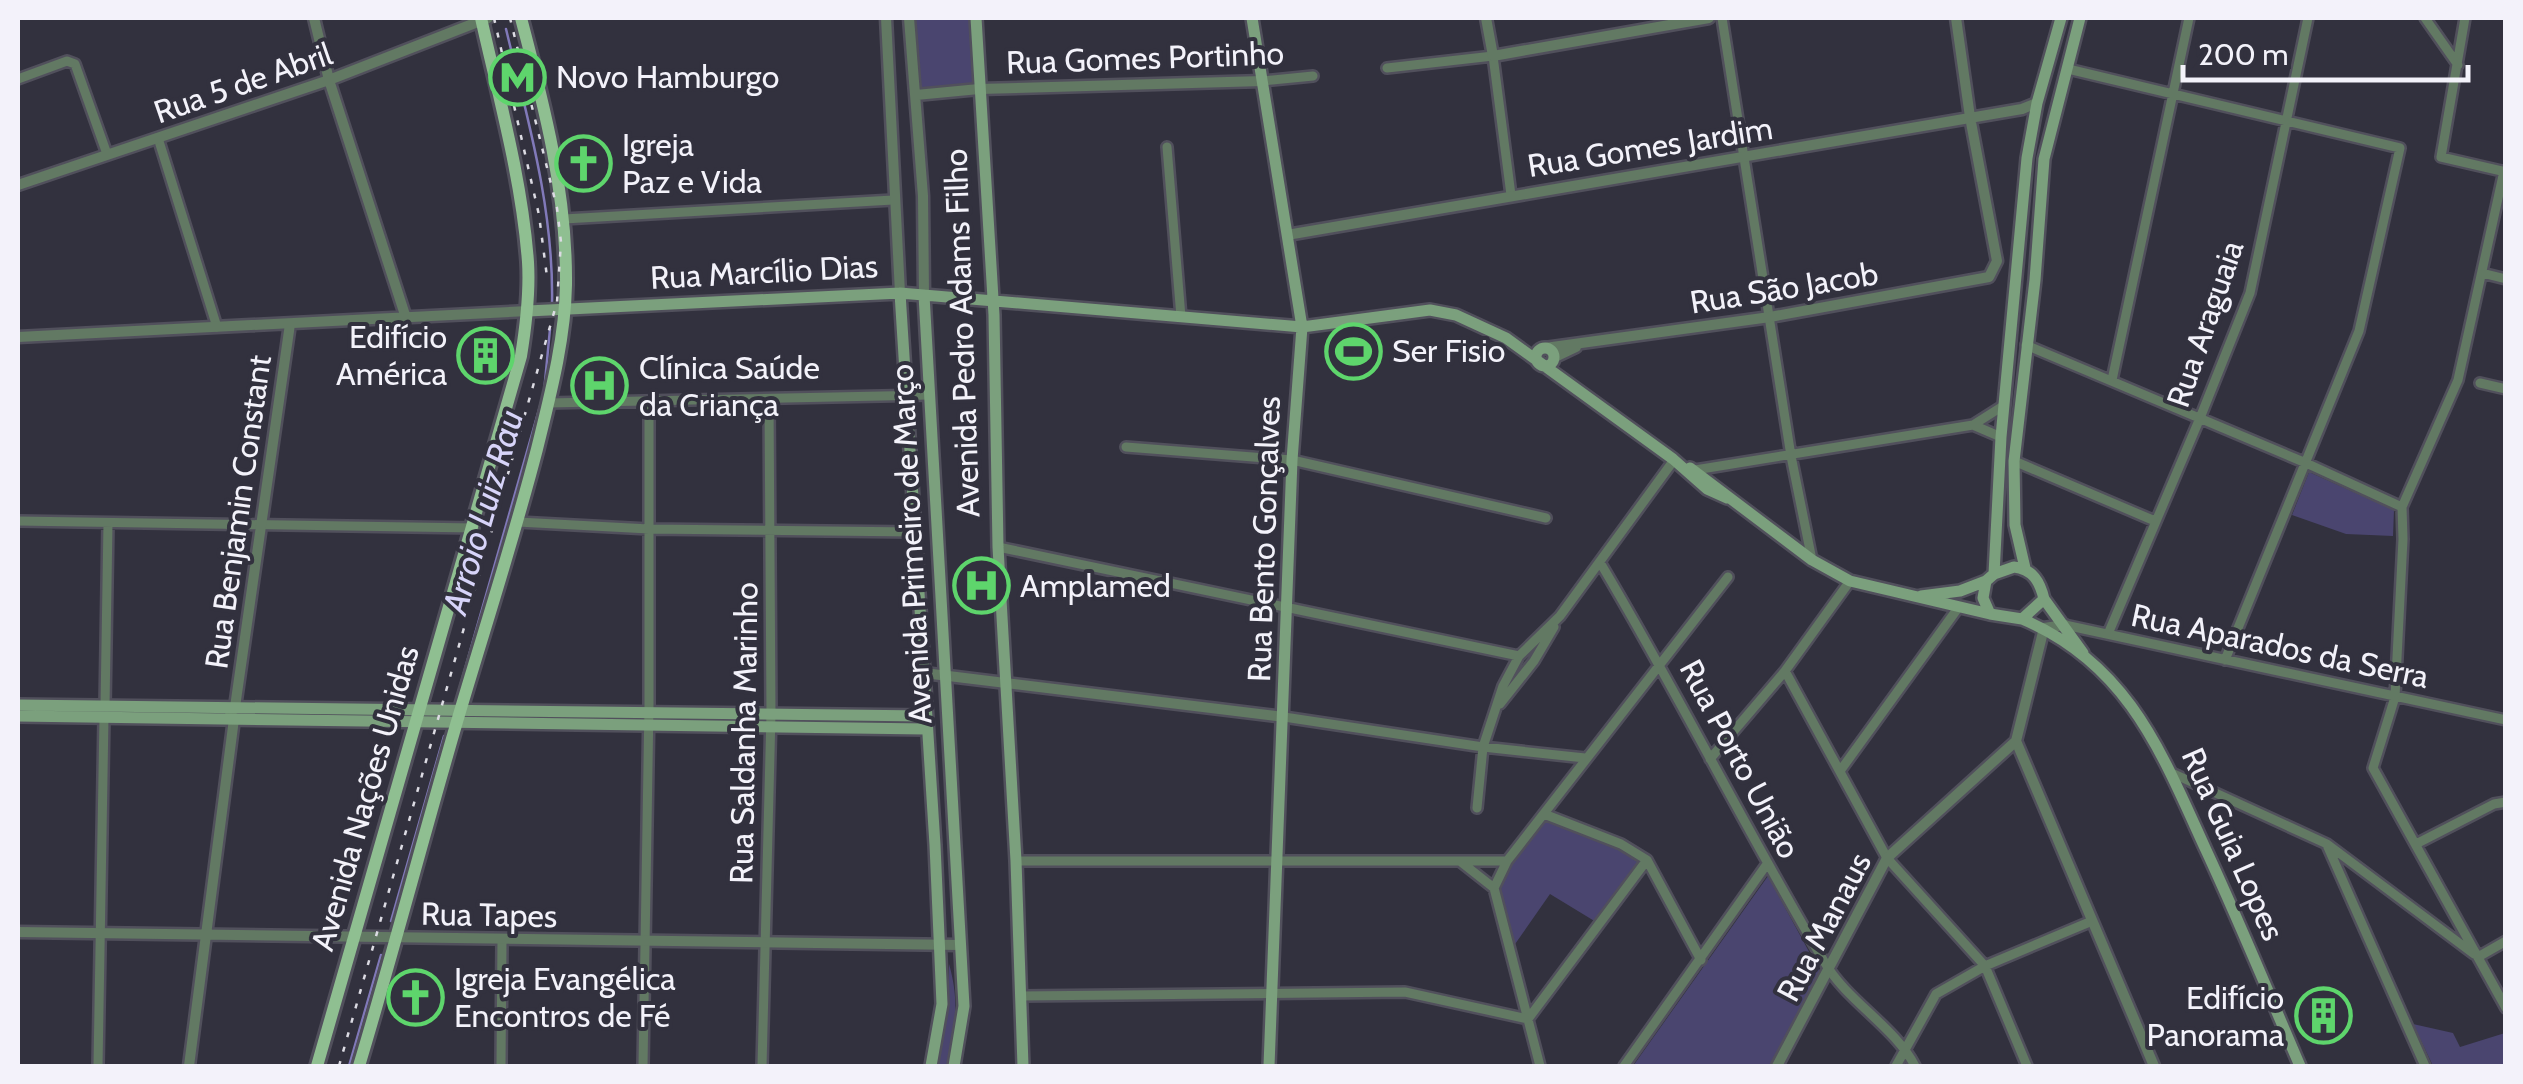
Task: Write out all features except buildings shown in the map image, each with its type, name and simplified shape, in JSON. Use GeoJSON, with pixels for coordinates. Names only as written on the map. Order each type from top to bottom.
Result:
{"type":"FeatureCollection","features":[{"type":"Feature","properties":{"kind":"main road","name":"Avenida Nações Unidas"},"geometry":{"type":"LineString","coordinates":[[317,1066],[522,356],[528,311],[523,217],[483,18]]}},
{"type":"Feature","properties":{"kind":"main road","name":"Avenida Nações Unidas"},"geometry":{"type":"LineString","coordinates":[[359,1066],[518,522],[548,403],[564,310],[564,218],[553,145],[521,18]]}},
{"type":"Feature","properties":{"kind":"main road","name":"Avenida Pedro Adams Filho"},"geometry":{"type":"LineString","coordinates":[[976,18],[992,302],[998,546],[1023,1066]]}},
{"type":"Feature","properties":{"kind":"main road","name":"Rua Bento Gonçalves"},"geometry":{"type":"LineString","coordinates":[[1252,18],[1302,327],[1292,460],[1269,1066]]}},
{"type":"Feature","properties":{"kind":"main road"},"geometry":{"type":"LineString","coordinates":[[2061,18],[2033,131],[2000,437],[1990,577],[1983,598],[1990,614],[2022,619],[2044,599],[2036,578],[2025,568],[2015,525],[2014,461],[2035,280],[2044,159],[2080,18]]}},
{"type":"Feature","properties":{"kind":"main road","name":"Rua Marcílio Dias"},"geometry":{"type":"LineString","coordinates":[[528,311],[900,293],[1302,327],[1430,310],[1456,315],[1549,353],[1574,388]]}},
{"type":"Feature","properties":{"kind":"main road","name":"Avenida Primeiro de Março"},"geometry":{"type":"LineString","coordinates":[[900,293],[942,1004],[932,1066]]}},
{"type":"Feature","properties":{"kind":"main road","name":"Avenida Primeiro de Março"},"geometry":{"type":"LineString","coordinates":[[924,295],[964,1006],[954,1066]]}},
{"type":"Feature","properties":{"kind":"main road","name":"Rua Marcílio Dias"},"geometry":{"type":"LineString","coordinates":[[1506,338],[1674,460],[1707,489],[1727,498]]}},
{"type":"Feature","properties":{"kind":"main road"},"geometry":{"type":"LineString","coordinates":[[1540,365],[1536,354],[1549,353]]}},
{"type":"Feature","properties":{"kind":"main road","name":"Rua Marcílio Dias"},"geometry":{"type":"LineString","coordinates":[[1674,460],[1695,470],[1812,560],[1850,581],[1990,614]]}},
{"type":"Feature","properties":{"kind":"main road"},"geometry":{"type":"LineString","coordinates":[[1990,577],[2014,567],[2025,568]]}},
{"type":"Feature","properties":{"kind":"main road","name":"Rua Marcílio Dias"},"geometry":{"type":"LineString","coordinates":[[1912,598],[1960,591],[1990,577]]}},
{"type":"Feature","properties":{"kind":"main road","name":"Rua Guia Lopes"},"geometry":{"type":"LineString","coordinates":[[2044,599],[2088,660]]}},
{"type":"Feature","properties":{"kind":"main road","name":"Rua Guia Lopes"},"geometry":{"type":"LineString","coordinates":[[2022,619],[2044,628],[2088,660],[2142,718],[2174,774],[2300,1066]]}},
{"type":"Feature","properties":{"kind":"main road"},"geometry":{"type":"LineString","coordinates":[[18,705],[104,711],[926,722]]}},
{"type":"Feature","properties":{"kind":"main road"},"geometry":{"type":"LineString","coordinates":[[18,716],[104,711]]}},
{"type":"Feature","properties":{"kind":"street"},"geometry":{"type":"LineString","coordinates":[[314,18],[329,80],[406,318]]}},
{"type":"Feature","properties":{"kind":"street","name":"Rua 5 de Abril"},"geometry":{"type":"LineString","coordinates":[[18,184],[329,80],[483,18]]}},
{"type":"Feature","properties":{"kind":"street","name":"Avenida Primeiro de Março"},"geometry":{"type":"LineString","coordinates":[[886,18],[900,293]]}},
{"type":"Feature","properties":{"kind":"street","name":"Avenida Primeiro de Março"},"geometry":{"type":"LineString","coordinates":[[910,18],[924,196],[924,295]]}},
{"type":"Feature","properties":{"kind":"street"},"geometry":{"type":"LineString","coordinates":[[1486,18],[1511,196]]}},
{"type":"Feature","properties":{"kind":"street"},"geometry":{"type":"LineString","coordinates":[[1386,68],[1492,56],[1709,18]]}},
{"type":"Feature","properties":{"kind":"street"},"geometry":{"type":"LineString","coordinates":[[1722,18],[1791,456],[1812,560]]}},
{"type":"Feature","properties":{"kind":"street"},"geometry":{"type":"LineString","coordinates":[[1956,18],[1970,117]]}},
{"type":"Feature","properties":{"kind":"street"},"geometry":{"type":"LineString","coordinates":[[2112,380],[2189,18]]}},
{"type":"Feature","properties":{"kind":"street","name":"Rua Araguaia"},"geometry":{"type":"LineString","coordinates":[[2108,634],[2250,293],[2308,18]]}},
{"type":"Feature","properties":{"kind":"street"},"geometry":{"type":"LineString","coordinates":[[2425,18],[2458,65]]}},
{"type":"Feature","properties":{"kind":"street"},"geometry":{"type":"LineString","coordinates":[[2465,18],[2441,157],[2505,171],[2458,380],[2402,507],[2394,697],[2373,768],[2506,1008]]}},
{"type":"Feature","properties":{"kind":"street"},"geometry":{"type":"LineString","coordinates":[[18,79],[66,61],[75,64],[108,154]]}},
{"type":"Feature","properties":{"kind":"street"},"geometry":{"type":"LineString","coordinates":[[2068,69],[2400,148],[2359,332],[2225,660]]}},
{"type":"Feature","properties":{"kind":"street","name":"Rua Gomes Portinho"},"geometry":{"type":"LineString","coordinates":[[916,95],[1313,76]]}},
{"type":"Feature","properties":{"kind":"street","name":"Rua Gomes Jardim"},"geometry":{"type":"LineString","coordinates":[[1286,235],[2022,109],[2037,103]]}},
{"type":"Feature","properties":{"kind":"street"},"geometry":{"type":"LineString","coordinates":[[2022,109],[2033,131]]}},
{"type":"Feature","properties":{"kind":"street","name":"Rua São Jacob"},"geometry":{"type":"LineString","coordinates":[[1549,353],[1581,344],[1770,317],[1984,279],[1993,274],[1997,262],[1970,117]]}},
{"type":"Feature","properties":{"kind":"street"},"geometry":{"type":"LineString","coordinates":[[158,138],[216,328]]}},
{"type":"Feature","properties":{"kind":"street"},"geometry":{"type":"LineString","coordinates":[[1166,147],[1181,317]]}},
{"type":"Feature","properties":{"kind":"street"},"geometry":{"type":"LineString","coordinates":[[564,218],[893,200]]}},
{"type":"Feature","properties":{"kind":"street"},"geometry":{"type":"LineString","coordinates":[[2482,273],[2506,279]]}},
{"type":"Feature","properties":{"kind":"street","name":"Rua Marcílio Dias"},"geometry":{"type":"LineString","coordinates":[[18,337],[528,311]]}},
{"type":"Feature","properties":{"kind":"street","name":"Rua Benjamin Constant"},"geometry":{"type":"LineString","coordinates":[[189,1066],[290,324]]}},
{"type":"Feature","properties":{"kind":"street"},"geometry":{"type":"LineString","coordinates":[[2026,346],[2402,507]]}},
{"type":"Feature","properties":{"kind":"street"},"geometry":{"type":"LineString","coordinates":[[2480,383],[2506,389]]}},
{"type":"Feature","properties":{"kind":"street"},"geometry":{"type":"LineString","coordinates":[[548,403],[929,396]]}},
{"type":"Feature","properties":{"kind":"street","name":"Rua Saldanha Marinho"},"geometry":{"type":"LineString","coordinates":[[762,1066],[771,720],[768,400]]}},
{"type":"Feature","properties":{"kind":"street"},"geometry":{"type":"LineString","coordinates":[[643,1066],[649,403]]}},
{"type":"Feature","properties":{"kind":"street"},"geometry":{"type":"LineString","coordinates":[[1695,470],[1973,425],[2003,406]]}},
{"type":"Feature","properties":{"kind":"street"},"geometry":{"type":"LineString","coordinates":[[1973,425],[2000,437]]}},
{"type":"Feature","properties":{"kind":"street"},"geometry":{"type":"LineString","coordinates":[[1126,447],[1292,460],[1546,518]]}},
{"type":"Feature","properties":{"kind":"street"},"geometry":{"type":"LineString","coordinates":[[1477,808],[1483,747],[1503,686],[1519,656],[1560,616],[1674,460]]}},
{"type":"Feature","properties":{"kind":"street"},"geometry":{"type":"LineString","coordinates":[[2014,461],[2155,521]]}},
{"type":"Feature","properties":{"kind":"street"},"geometry":{"type":"LineString","coordinates":[[18,521],[474,528]]}},
{"type":"Feature","properties":{"kind":"street"},"geometry":{"type":"LineString","coordinates":[[518,522],[650,529],[915,532]]}},
{"type":"Feature","properties":{"kind":"street"},"geometry":{"type":"LineString","coordinates":[[98,1066],[108,523]]}},
{"type":"Feature","properties":{"kind":"street"},"geometry":{"type":"LineString","coordinates":[[998,546],[1519,656]]}},
{"type":"Feature","properties":{"kind":"street","name":"Rua Porto União"},"geometry":{"type":"LineString","coordinates":[[1601,564],[1829,969],[1905,1050],[1915,1066]]}},
{"type":"Feature","properties":{"kind":"street"},"geometry":{"type":"LineString","coordinates":[[1494,888],[1507,861],[1728,577]]}},
{"type":"Feature","properties":{"kind":"street"},"geometry":{"type":"LineString","coordinates":[[1710,759],[1785,671],[1850,581]]}},
{"type":"Feature","properties":{"kind":"street"},"geometry":{"type":"LineString","coordinates":[[1840,771],[1958,608]]}},
{"type":"Feature","properties":{"kind":"street"},"geometry":{"type":"LineString","coordinates":[[1498,707],[1534,661],[1560,616]]}},
{"type":"Feature","properties":{"kind":"street","name":"Rua Aparados da Serra"},"geometry":{"type":"LineString","coordinates":[[2044,628],[2065,624],[2506,720]]}},
{"type":"Feature","properties":{"kind":"street"},"geometry":{"type":"LineString","coordinates":[[2044,628],[2016,740],[2154,1066]]}},
{"type":"Feature","properties":{"kind":"street"},"geometry":{"type":"LineString","coordinates":[[1785,671],[1887,858],[1985,966],[2027,1066]]}},
{"type":"Feature","properties":{"kind":"street"},"geometry":{"type":"LineString","coordinates":[[924,674],[1007,681],[1586,758]]}},
{"type":"Feature","properties":{"kind":"street","name":"Rua Manaus"},"geometry":{"type":"LineString","coordinates":[[1777,1066],[1887,858],[2016,740]]}},
{"type":"Feature","properties":{"kind":"street"},"geometry":{"type":"LineString","coordinates":[[2174,774],[2327,844],[2478,957]]}},
{"type":"Feature","properties":{"kind":"street"},"geometry":{"type":"LineString","coordinates":[[2416,844],[2494,804],[2506,802]]}},
{"type":"Feature","properties":{"kind":"street"},"geometry":{"type":"LineString","coordinates":[[1544,814],[1621,844],[1647,860],[1701,960]]}},
{"type":"Feature","properties":{"kind":"street"},"geometry":{"type":"LineString","coordinates":[[2327,844],[2425,1066]]}},
{"type":"Feature","properties":{"kind":"street"},"geometry":{"type":"LineString","coordinates":[[1528,1019],[1647,860]]}},
{"type":"Feature","properties":{"kind":"street"},"geometry":{"type":"LineString","coordinates":[[1016,861],[1507,861]]}},
{"type":"Feature","properties":{"kind":"street"},"geometry":{"type":"LineString","coordinates":[[1461,862],[1494,888],[1540,1066]]}},
{"type":"Feature","properties":{"kind":"street"},"geometry":{"type":"LineString","coordinates":[[1624,1066],[1767,864]]}},
{"type":"Feature","properties":{"kind":"street"},"geometry":{"type":"LineString","coordinates":[[1896,1066],[1936,994],[1985,966],[2092,921]]}},
{"type":"Feature","properties":{"kind":"street","name":"Rua Tapes"},"geometry":{"type":"LineString","coordinates":[[18,932],[960,945]]}},
{"type":"Feature","properties":{"kind":"street"},"geometry":{"type":"LineString","coordinates":[[501,1066],[502,940]]}},
{"type":"Feature","properties":{"kind":"street"},"geometry":{"type":"LineString","coordinates":[[2478,957],[2506,941]]}},
{"type":"Feature","properties":{"kind":"street"},"geometry":{"type":"LineString","coordinates":[[1020,996],[1405,992],[1528,1019]]}},
{"type":"Feature","properties":{"kind":"shaded area"},"geometry":{"type":"Polygon","coordinates":[[[913,18],[973,18],[976,86],[922,90],[915,62],[913,18]]]}},
{"type":"Feature","properties":{"kind":"shaded area"},"geometry":{"type":"Polygon","coordinates":[[[2309,472],[2394,510],[2393,536],[2346,534],[2292,515],[2309,472]]]}},
{"type":"Feature","properties":{"kind":"shaded area"},"geometry":{"type":"Polygon","coordinates":[[[1545,818],[1619,847],[1642,861],[1596,922],[1550,894],[1513,947],[1498,889],[1511,862],[1545,818]]]}},
{"type":"Feature","properties":{"kind":"shaded area"},"geometry":{"type":"Polygon","coordinates":[[[1768,876],[1820,972],[1771,1066],[1633,1066],[1768,876]]]}},
{"type":"Feature","properties":{"kind":"shaded area"},"geometry":{"type":"Polygon","coordinates":[[[949,964],[955,1027],[949,1066],[937,1066],[948,1001],[949,964]]]}},
{"type":"Feature","properties":{"kind":"shaded area"},"geometry":{"type":"Polygon","coordinates":[[[2413,1024],[2453,1033],[2460,1047],[2505,1033],[2505,1066],[2433,1066],[2413,1024]]]}},
{"type":"Feature","properties":{"kind":"waterway","name":"Arroio Luiz Rau"},"geometry":{"type":"LineString","coordinates":[[506,29],[544,200],[552,304]]}},
{"type":"Feature","properties":{"kind":"waterway","name":"Arroio Luiz Rau"},"geometry":{"type":"LineString","coordinates":[[455,704],[544,392],[550,329]]}},
{"type":"Feature","properties":{"kind":"waterway","name":"Arroio Luiz Rau"},"geometry":{"type":"LineString","coordinates":[[391,921],[444,736]]}},
{"type":"Feature","properties":{"kind":"waterway","name":"Arroio Luiz Rau"},"geometry":{"type":"LineString","coordinates":[[349,1066],[381,955]]}},
{"type":"Feature","properties":{"kind":"railway"},"geometry":{"type":"LineString","coordinates":[[494,18],[539,215],[547,277]]}},
{"type":"Feature","properties":{"kind":"railway"},"geometry":{"type":"LineString","coordinates":[[339,1066],[557,302],[561,242],[557,208],[510,18]]}},
{"type":"Feature","properties":{"kind":"place","name":"Novo Hamburgo"},"geometry":{"type":"Point","coordinates":[517,77]}},
{"type":"Feature","properties":{"kind":"place","name":"Igreja Paz e Vida"},"geometry":{"type":"Point","coordinates":[583,163]}},
{"type":"Feature","properties":{"kind":"place","name":"Ser Fisio"},"geometry":{"type":"Point","coordinates":[1353,351]}},
{"type":"Feature","properties":{"kind":"place","name":"Edifício América"},"geometry":{"type":"Point","coordinates":[486,355]}},
{"type":"Feature","properties":{"kind":"place","name":"Clínica Saúde da Criança"},"geometry":{"type":"Point","coordinates":[600,386]}},
{"type":"Feature","properties":{"kind":"place","name":"Amplamed"},"geometry":{"type":"Point","coordinates":[981,586]}},
{"type":"Feature","properties":{"kind":"place","name":"Igreja Evangélica Encontros de Fé"},"geometry":{"type":"Point","coordinates":[415,997]}},
{"type":"Feature","properties":{"kind":"place","name":"Edifício Panorama"},"geometry":{"type":"Point","coordinates":[2323,1016]}}]}
